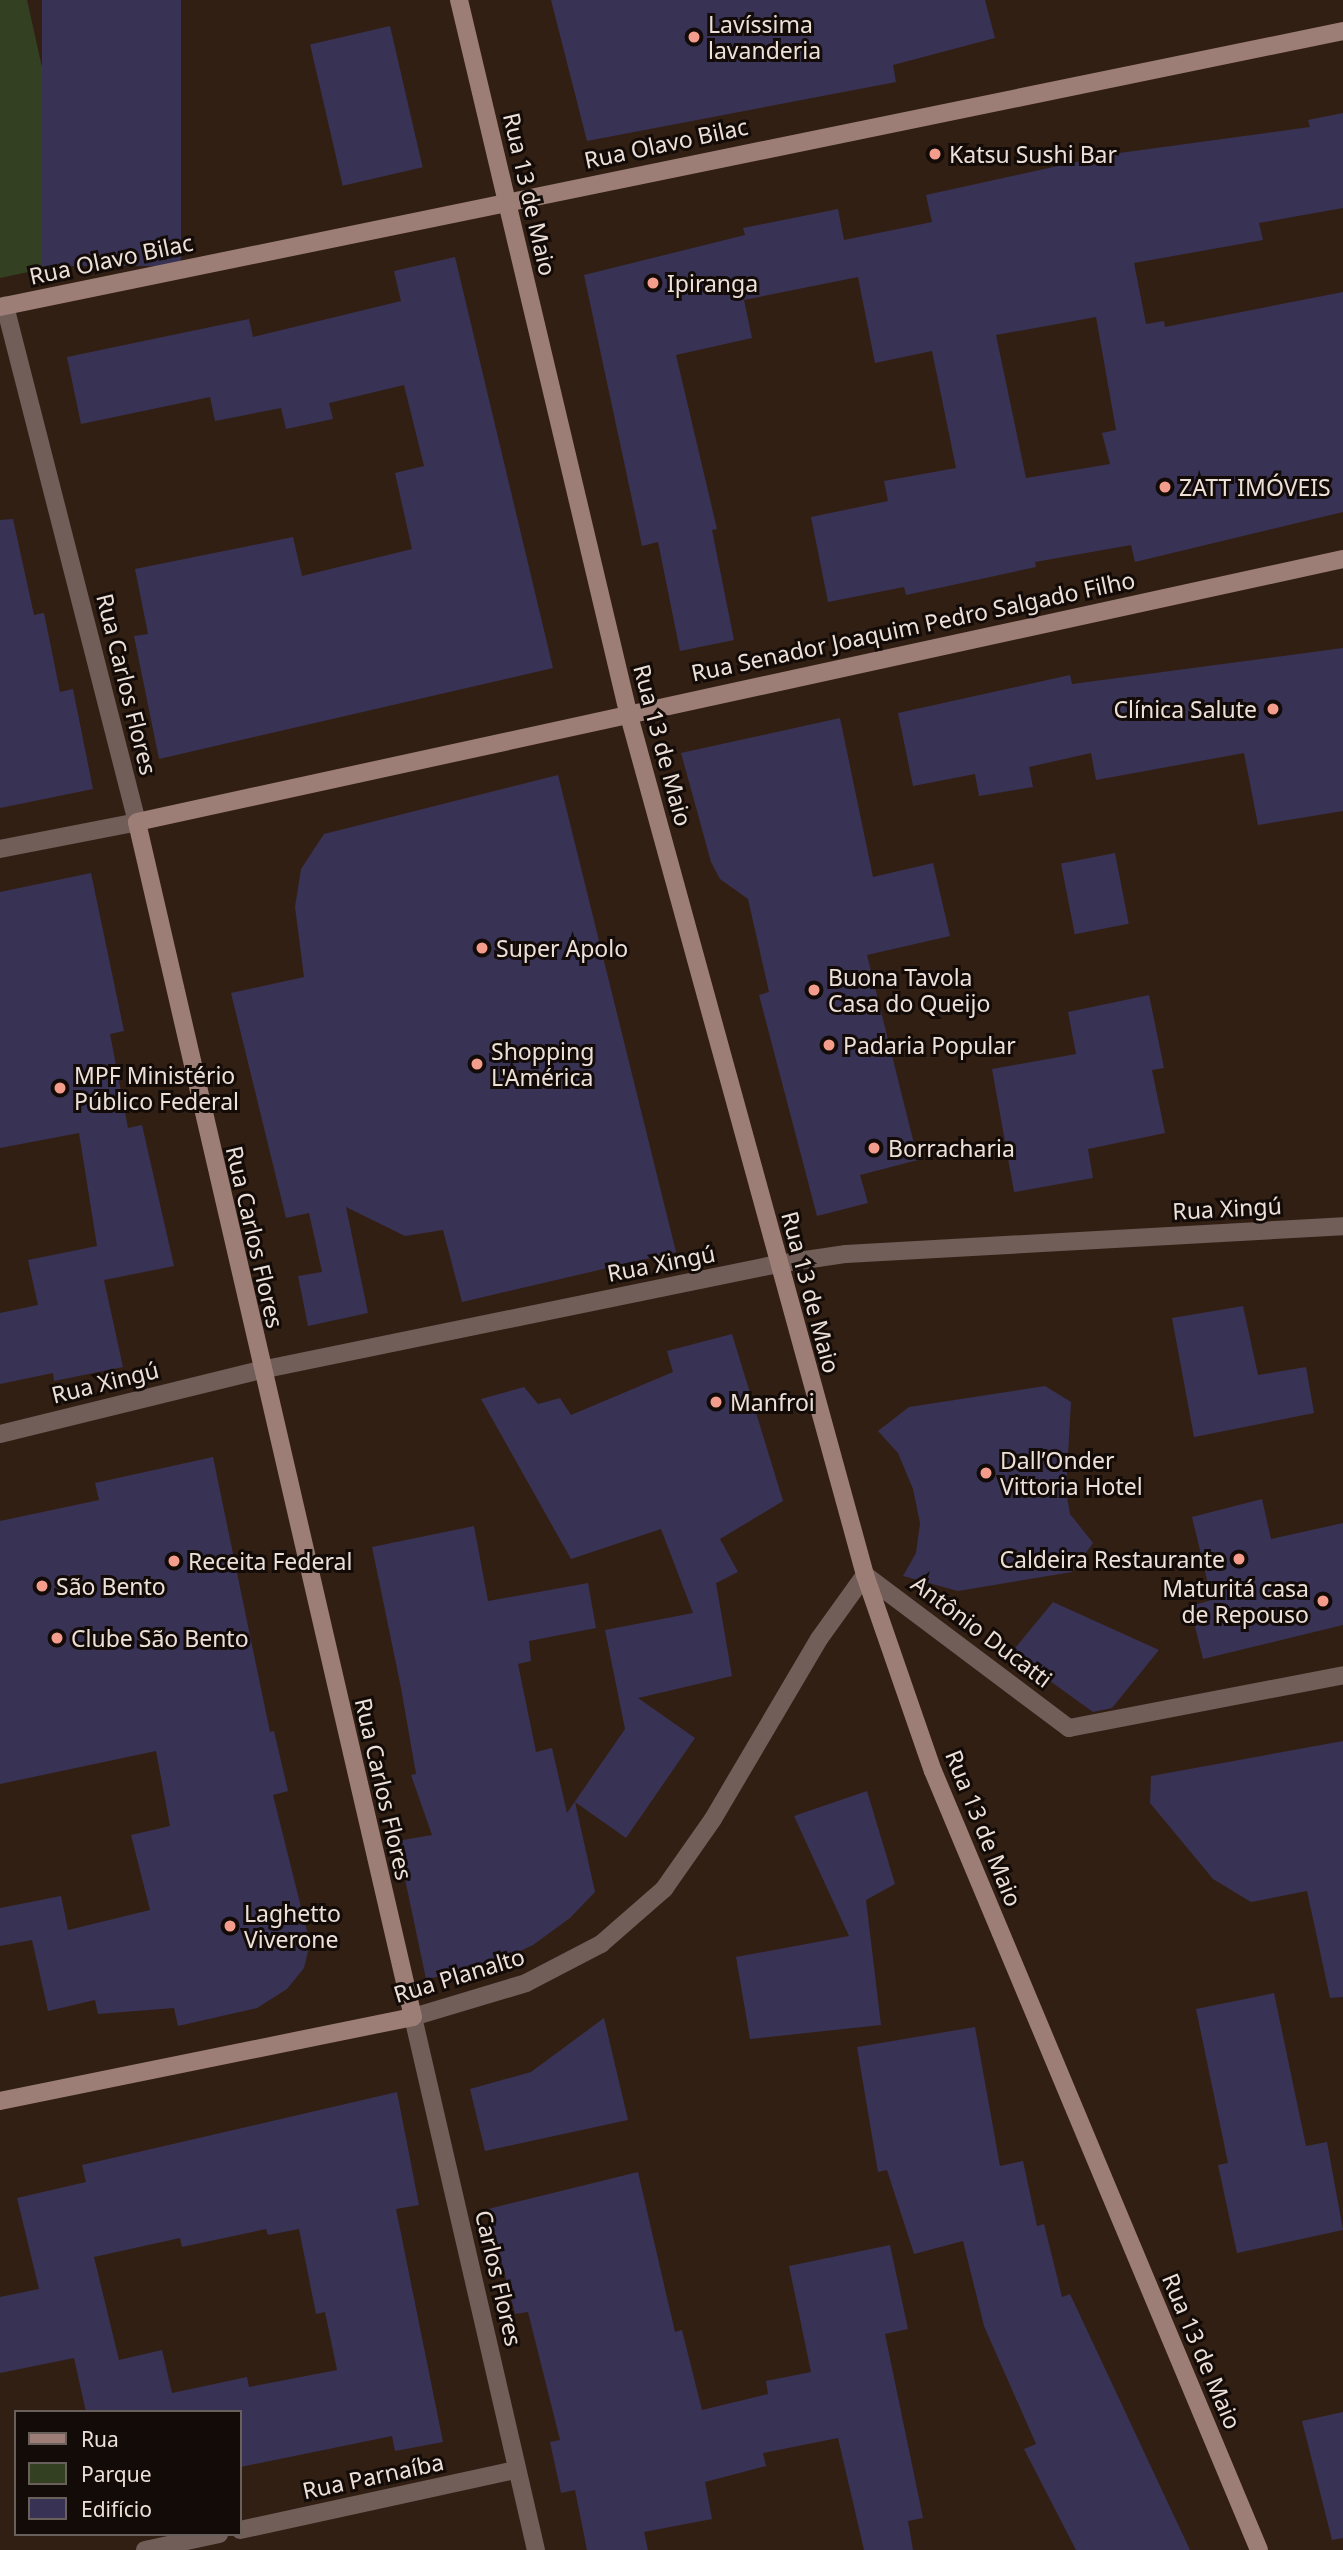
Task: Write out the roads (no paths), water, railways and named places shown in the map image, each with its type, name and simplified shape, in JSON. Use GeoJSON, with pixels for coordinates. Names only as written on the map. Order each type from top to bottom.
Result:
{"type":"FeatureCollection","features":[{"type":"Feature","properties":{"kind":"main road","name":"Rua 13 de Maio"},"geometry":{"type":"LineString","coordinates":[[459,0],[628,712],[865,1574],[933,1771],[1259,2550]]}},
{"type":"Feature","properties":{"kind":"main road","name":"Rua Olavo Bilac"},"geometry":{"type":"LineString","coordinates":[[2,307],[506,201],[1343,31]]}},
{"type":"Feature","properties":{"kind":"main road","name":"Rua Senador Joaquim Pedro Salgado Filho"},"geometry":{"type":"LineString","coordinates":[[137,822],[628,712],[1343,559]]}},
{"type":"Feature","properties":{"kind":"main road","name":"Rua Carlos Flores"},"geometry":{"type":"LineString","coordinates":[[137,822],[261,1370],[413,2017]]}},
{"type":"Feature","properties":{"kind":"main road","name":"Rua Planalto"},"geometry":{"type":"LineString","coordinates":[[0,2101],[413,2017]]}},
{"type":"Feature","properties":{"kind":"street","name":"Rua Carlos Flores"},"geometry":{"type":"LineString","coordinates":[[2,307],[137,822]]}},
{"type":"Feature","properties":{"kind":"street","name":"Rua Senador Joaquim Pedro Salgado Filho"},"geometry":{"type":"LineString","coordinates":[[0,849],[137,822]]}},
{"type":"Feature","properties":{"kind":"street","name":"Rua Xingú"},"geometry":{"type":"LineString","coordinates":[[0,1434],[261,1370],[778,1265],[846,1254],[1343,1226]]}},
{"type":"Feature","properties":{"kind":"street","name":"Antônio Ducatti"},"geometry":{"type":"LineString","coordinates":[[865,1574],[1069,1728],[1343,1675]]}},
{"type":"Feature","properties":{"kind":"street","name":"Rua Planalto"},"geometry":{"type":"LineString","coordinates":[[413,2017],[537,1977],[601,1944],[664,1889],[865,1574]]}},
{"type":"Feature","properties":{"kind":"street","name":"Carlos Flores"},"geometry":{"type":"LineString","coordinates":[[413,2017],[536,2550]]}},
{"type":"Feature","properties":{"kind":"street","name":"Rua Parnaíba"},"geometry":{"type":"LineString","coordinates":[[242,2530],[516,2470]]}},
{"type":"Feature","properties":{"kind":"street"},"geometry":{"type":"LineString","coordinates":[[145,2550],[210,2536]]}},
{"type":"Feature","properties":{"kind":"place","name":"Lavíssima lavanderia"},"geometry":{"type":"Point","coordinates":[694,37]}},
{"type":"Feature","properties":{"kind":"place","name":"Katsu Sushi Bar"},"geometry":{"type":"Point","coordinates":[935,154]}},
{"type":"Feature","properties":{"kind":"place","name":"Ipiranga"},"geometry":{"type":"Point","coordinates":[653,283]}},
{"type":"Feature","properties":{"kind":"place","name":"ZATT IMÓVEIS"},"geometry":{"type":"Point","coordinates":[1165,487]}},
{"type":"Feature","properties":{"kind":"place","name":"Clínica Salute"},"geometry":{"type":"Point","coordinates":[1273,709]}},
{"type":"Feature","properties":{"kind":"place","name":"Super Apolo"},"geometry":{"type":"Point","coordinates":[482,948]}},
{"type":"Feature","properties":{"kind":"place","name":"Buona Tavola Casa do Queijo"},"geometry":{"type":"Point","coordinates":[814,990]}},
{"type":"Feature","properties":{"kind":"place","name":"Padaria Popular"},"geometry":{"type":"Point","coordinates":[829,1045]}},
{"type":"Feature","properties":{"kind":"place","name":"Shopping L'América"},"geometry":{"type":"Point","coordinates":[477,1064]}},
{"type":"Feature","properties":{"kind":"place","name":"MPF Ministério Público Federal"},"geometry":{"type":"Point","coordinates":[60,1088]}},
{"type":"Feature","properties":{"kind":"place","name":"Borracharia"},"geometry":{"type":"Point","coordinates":[874,1148]}},
{"type":"Feature","properties":{"kind":"place","name":"Manfroi"},"geometry":{"type":"Point","coordinates":[716,1402]}},
{"type":"Feature","properties":{"kind":"place","name":"Dall’Onder Vittoria Hotel"},"geometry":{"type":"Point","coordinates":[986,1473]}},
{"type":"Feature","properties":{"kind":"place","name":"Caldeira Restaurante"},"geometry":{"type":"Point","coordinates":[1239,1559]}},
{"type":"Feature","properties":{"kind":"place","name":"Receita Federal"},"geometry":{"type":"Point","coordinates":[174,1561]}},
{"type":"Feature","properties":{"kind":"place","name":"São Bento"},"geometry":{"type":"Point","coordinates":[42,1586]}},
{"type":"Feature","properties":{"kind":"place","name":"Maturitá casa de Repouso"},"geometry":{"type":"Point","coordinates":[1323,1601]}},
{"type":"Feature","properties":{"kind":"place","name":"Clube São Bento"},"geometry":{"type":"Point","coordinates":[57,1638]}},
{"type":"Feature","properties":{"kind":"place","name":"Laghetto Viverone"},"geometry":{"type":"Point","coordinates":[230,1926]}}]}
